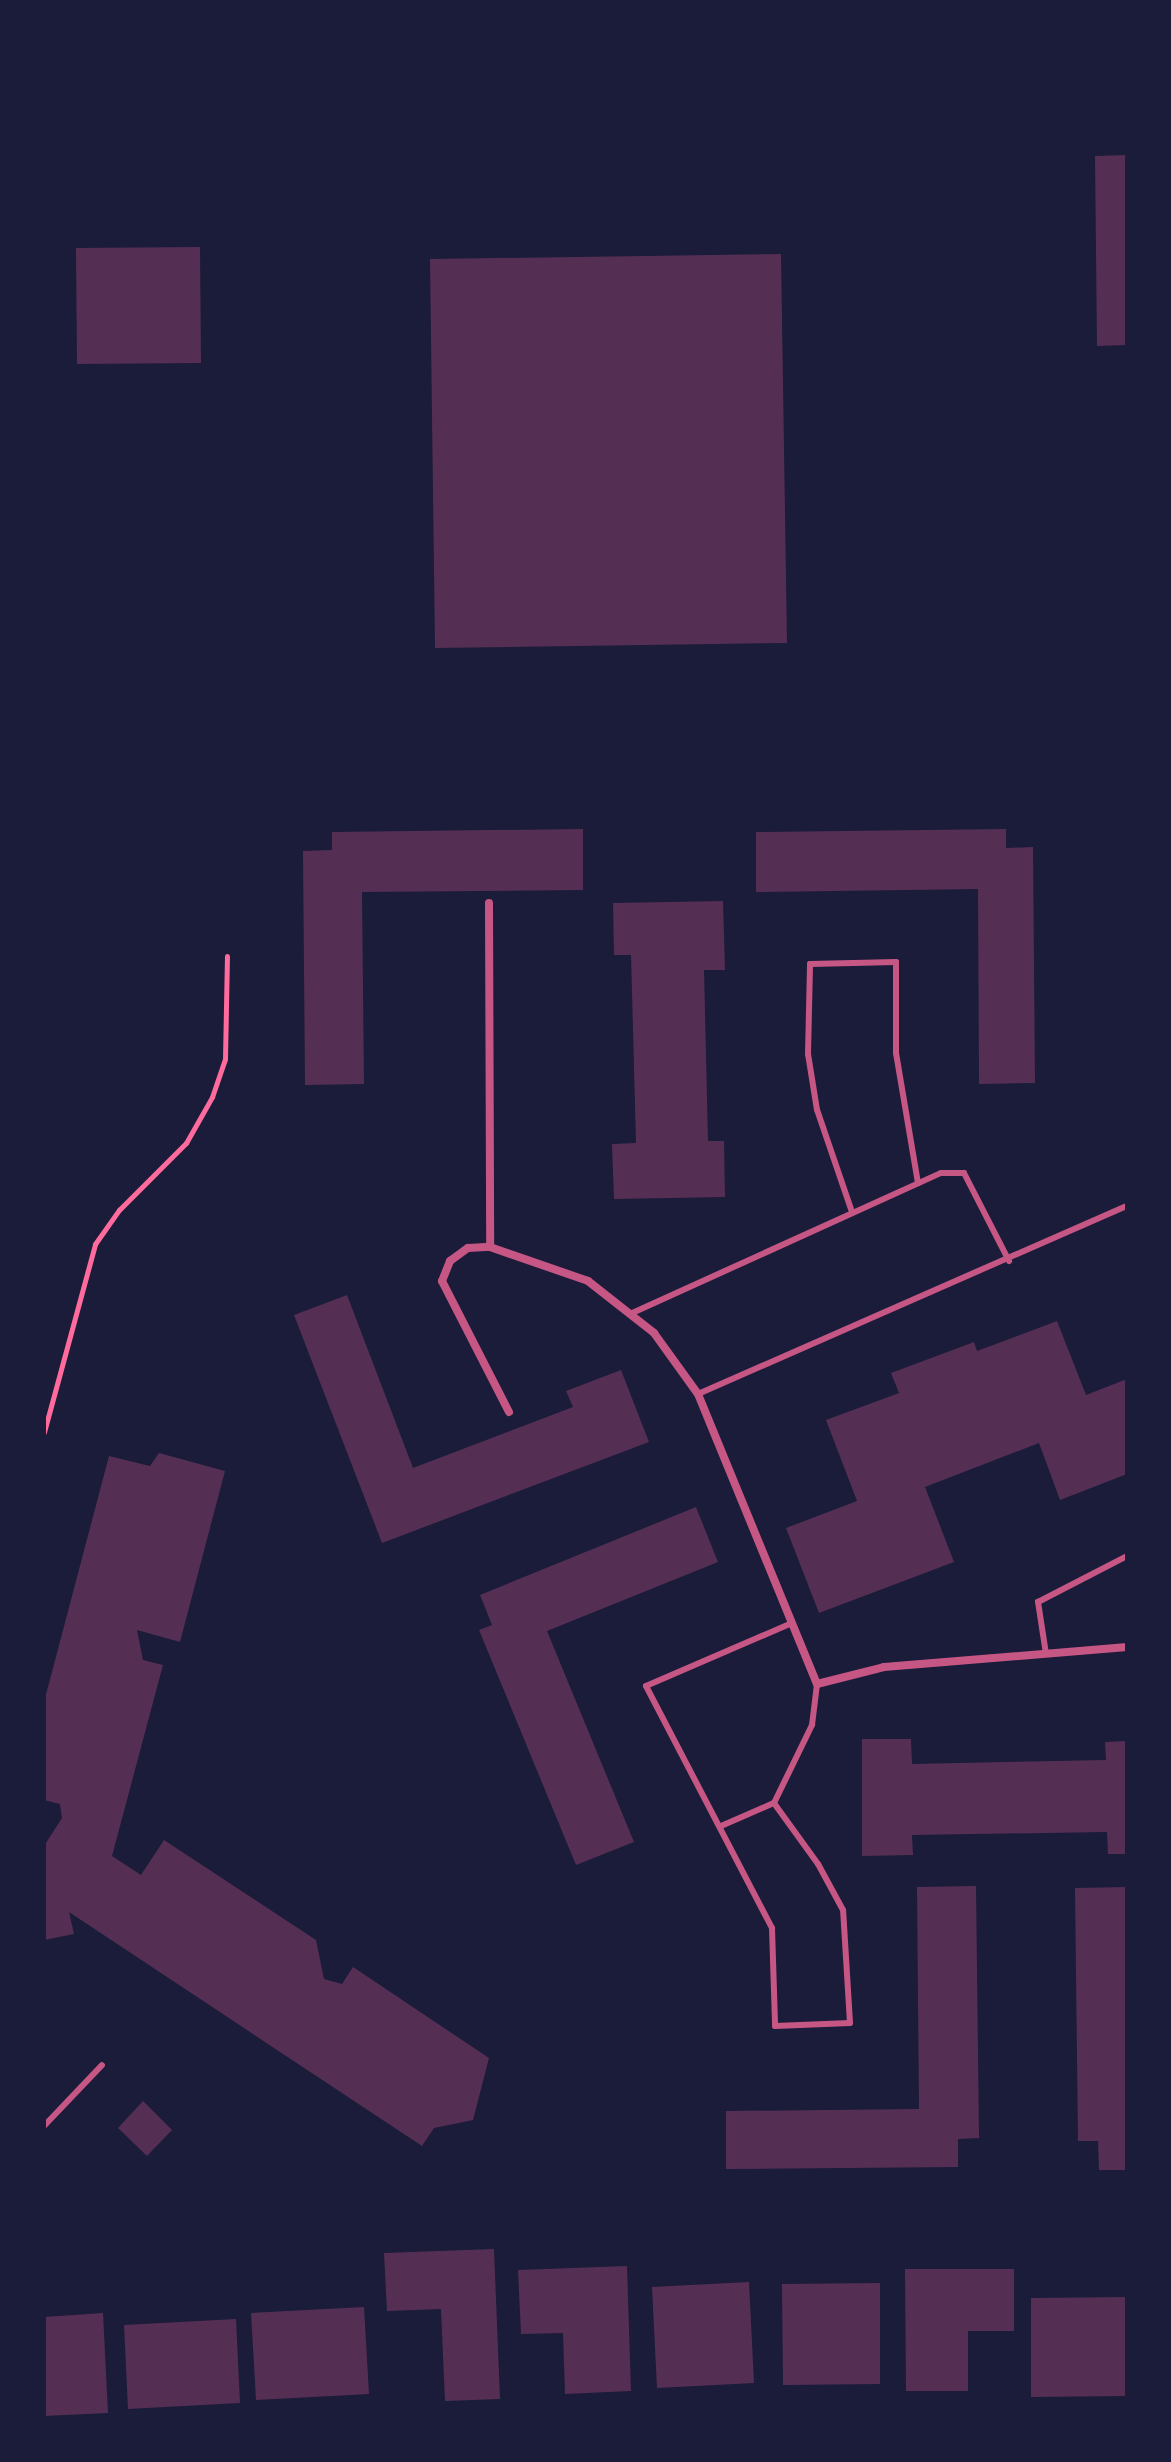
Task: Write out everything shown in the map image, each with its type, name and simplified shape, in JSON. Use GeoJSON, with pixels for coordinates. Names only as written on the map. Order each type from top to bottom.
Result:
{"type":"FeatureCollection","features":[{"type":"Feature","properties":{"kind":"street"},"geometry":{"type":"LineString","coordinates":[[489,903],[490,1247]]}},
{"type":"Feature","properties":{"kind":"street"},"geometry":{"type":"LineString","coordinates":[[509,1412],[442,1281],[450,1261],[468,1248],[490,1247],[588,1281],[654,1333],[698,1394],[817,1684],[884,1667],[1127,1647]]}},
{"type":"Feature","properties":{"kind":"lane"},"geometry":{"type":"LineString","coordinates":[[852,1212],[817,1110],[808,1054],[810,964],[896,962],[896,1053],[918,1183]]}},
{"type":"Feature","properties":{"kind":"lane"},"geometry":{"type":"LineString","coordinates":[[630,1314],[941,1173],[964,1173],[1009,1261]]}},
{"type":"Feature","properties":{"kind":"lane"},"geometry":{"type":"LineString","coordinates":[[698,1394],[1009,1261],[1127,1206]]}},
{"type":"Feature","properties":{"kind":"lane"},"geometry":{"type":"LineString","coordinates":[[1046,1654],[1038,1602],[1127,1556]]}},
{"type":"Feature","properties":{"kind":"lane"},"geometry":{"type":"LineString","coordinates":[[774,1803],[818,1864],[843,1910],[850,2023],[775,2026],[772,1928],[646,1686],[792,1623]]}},
{"type":"Feature","properties":{"kind":"lane"},"geometry":{"type":"LineString","coordinates":[[721,1826],[774,1803],[812,1725],[817,1684]]}},
{"type":"Feature","properties":{"kind":"lane"},"geometry":{"type":"LineString","coordinates":[[44,2126],[102,2065]]}},
{"type":"Feature","properties":{"kind":"path"},"geometry":{"type":"LineString","coordinates":[[44,1432],[95,1244],[119,1210],[186,1143],[212,1097],[225,1059],[227,956]]}},
{"type":"Feature","properties":{"kind":"building"},"geometry":{"type":"Polygon","coordinates":[[[1127,155],[1127,345],[1097,346],[1095,156],[1127,155]]]}},
{"type":"Feature","properties":{"kind":"building"},"geometry":{"type":"Polygon","coordinates":[[[200,247],[201,363],[77,364],[76,248],[200,247]]]}},
{"type":"Feature","properties":{"kind":"building"},"geometry":{"type":"Polygon","coordinates":[[[781,254],[787,643],[435,648],[430,259],[781,254]]]}},
{"type":"Feature","properties":{"kind":"building"},"geometry":{"type":"Polygon","coordinates":[[[583,829],[583,890],[362,892],[364,1084],[305,1085],[303,851],[332,850],[332,832],[583,829]]]}},
{"type":"Feature","properties":{"kind":"building"},"geometry":{"type":"Polygon","coordinates":[[[1006,829],[1006,848],[1033,847],[1035,1083],[979,1084],[978,889],[756,892],[756,832],[1006,829]]]}},
{"type":"Feature","properties":{"kind":"building"},"geometry":{"type":"Polygon","coordinates":[[[723,901],[725,970],[704,970],[708,1141],[724,1141],[725,1197],[614,1199],[612,1144],[636,1143],[631,955],[614,955],[613,903],[723,901]]]}},
{"type":"Feature","properties":{"kind":"building"},"geometry":{"type":"Polygon","coordinates":[[[347,1295],[413,1468],[573,1407],[566,1391],[621,1370],[649,1442],[382,1543],[294,1315],[347,1295]]]}},
{"type":"Feature","properties":{"kind":"building"},"geometry":{"type":"Polygon","coordinates":[[[1057,1321],[1086,1395],[1127,1379],[1127,1474],[1060,1500],[1039,1443],[925,1487],[954,1562],[819,1613],[786,1528],[857,1501],[826,1420],[899,1393],[891,1373],[974,1342],[977,1351],[1057,1321]]]}},
{"type":"Feature","properties":{"kind":"building"},"geometry":{"type":"Polygon","coordinates":[[[159,1453],[225,1471],[180,1642],[137,1630],[143,1660],[163,1665],[112,1856],[141,1875],[164,1840],[316,1940],[324,1979],[342,1984],[353,1967],[489,2058],[473,2120],[434,2128],[422,2146],[69,1912],[74,1934],[44,1940],[44,1846],[62,1818],[60,1804],[44,1800],[44,1702],[109,1456],[150,1466],[159,1453]]]}},
{"type":"Feature","properties":{"kind":"building"},"geometry":{"type":"Polygon","coordinates":[[[696,1507],[718,1562],[547,1631],[634,1842],[576,1865],[479,1630],[492,1625],[480,1595],[696,1507]]]}},
{"type":"Feature","properties":{"kind":"building"},"geometry":{"type":"Polygon","coordinates":[[[862,1739],[911,1739],[912,1764],[1106,1760],[1105,1742],[1127,1741],[1127,1854],[1108,1854],[1107,1832],[912,1835],[913,1855],[862,1856],[862,1739]]]}},
{"type":"Feature","properties":{"kind":"building"},"geometry":{"type":"Polygon","coordinates":[[[976,1886],[979,2138],[958,2139],[958,2167],[726,2169],[726,2111],[919,2109],[917,1887],[976,1886]]]}},
{"type":"Feature","properties":{"kind":"building"},"geometry":{"type":"Polygon","coordinates":[[[1127,1887],[1127,2170],[1099,2170],[1098,2141],[1078,2141],[1075,1888],[1127,1887]]]}},
{"type":"Feature","properties":{"kind":"building"},"geometry":{"type":"Polygon","coordinates":[[[143,2101],[172,2130],[147,2156],[118,2128],[143,2101]]]}},
{"type":"Feature","properties":{"kind":"building"},"geometry":{"type":"Polygon","coordinates":[[[494,2249],[500,2399],[445,2401],[441,2309],[387,2311],[384,2253],[494,2249]]]}},
{"type":"Feature","properties":{"kind":"building"},"geometry":{"type":"Polygon","coordinates":[[[627,2266],[631,2391],[565,2394],[563,2333],[521,2334],[518,2270],[627,2266]]]}},
{"type":"Feature","properties":{"kind":"building"},"geometry":{"type":"Polygon","coordinates":[[[905,2269],[1014,2269],[1014,2331],[968,2331],[968,2391],[906,2391],[905,2269]]]}},
{"type":"Feature","properties":{"kind":"building"},"geometry":{"type":"Polygon","coordinates":[[[749,2282],[754,2383],[657,2388],[652,2287],[749,2282]]]}},
{"type":"Feature","properties":{"kind":"building"},"geometry":{"type":"Polygon","coordinates":[[[880,2283],[880,2384],[783,2385],[782,2284],[880,2283]]]}},
{"type":"Feature","properties":{"kind":"building"},"geometry":{"type":"Polygon","coordinates":[[[1127,2297],[1127,2396],[1031,2397],[1031,2298],[1127,2297]]]}},
{"type":"Feature","properties":{"kind":"building"},"geometry":{"type":"Polygon","coordinates":[[[364,2307],[369,2394],[256,2400],[251,2313],[364,2307]]]}},
{"type":"Feature","properties":{"kind":"building"},"geometry":{"type":"Polygon","coordinates":[[[103,2313],[108,2413],[44,2416],[44,2317],[103,2313]]]}},
{"type":"Feature","properties":{"kind":"building"},"geometry":{"type":"Polygon","coordinates":[[[236,2319],[240,2403],[128,2409],[124,2325],[236,2319]]]}}]}
